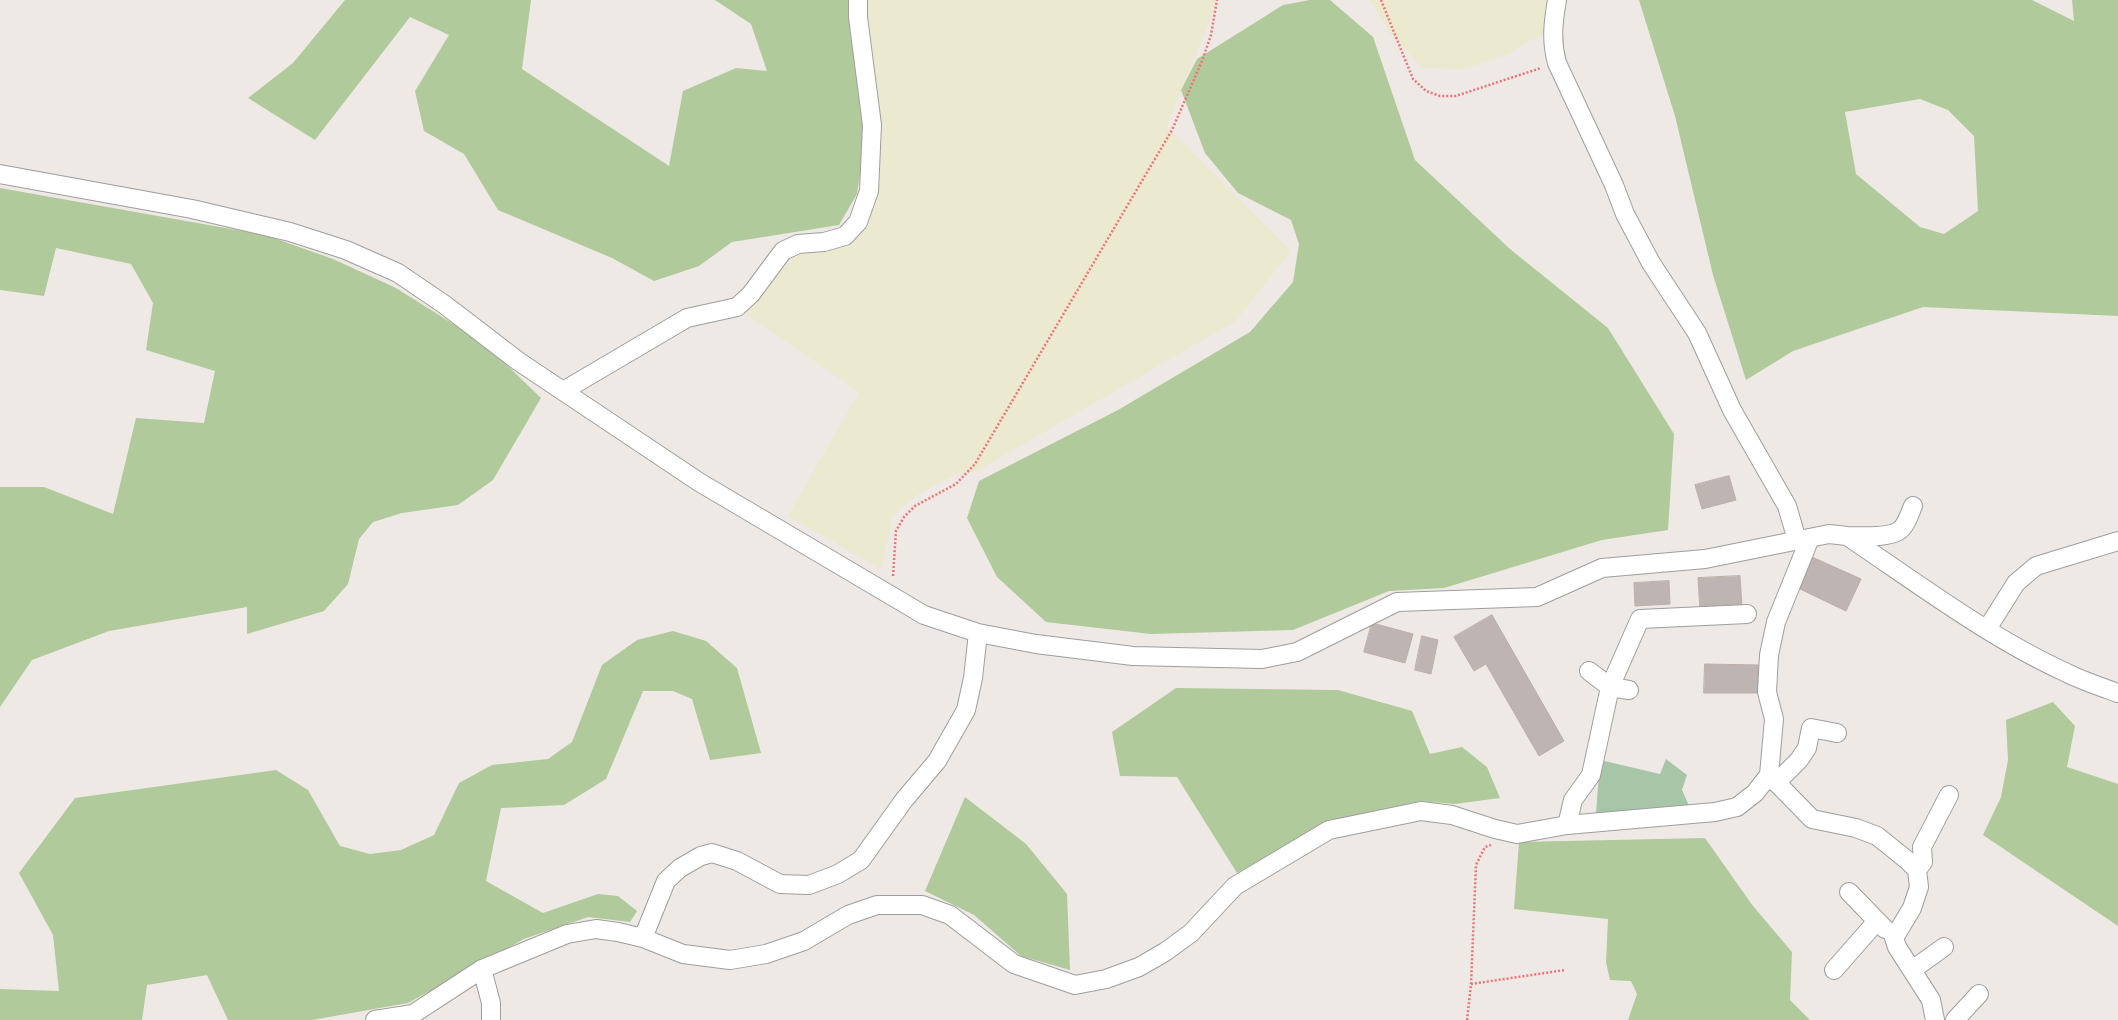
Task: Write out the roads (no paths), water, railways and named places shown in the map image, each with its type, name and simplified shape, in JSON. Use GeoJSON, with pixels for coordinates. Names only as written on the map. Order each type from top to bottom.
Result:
{"type":"FeatureCollection","features":[{"type":"Feature","properties":{"kind":"street"},"geometry":{"type":"LineString","coordinates":[[563,391],[687,318],[737,306],[751,294],[783,251],[798,244],[824,242],[845,236],[858,222],[868,191],[872,124],[858,18],[858,0]]}},
{"type":"Feature","properties":{"kind":"street"},"geometry":{"type":"LineString","coordinates":[[1557,0],[1552,28],[1552,46],[1557,63],[1633,228],[1651,263],[1697,333],[1732,410],[1787,506],[1803,539],[1776,622],[1769,655],[1767,692],[1774,719],[1773,779],[1812,819],[1856,828],[1877,836],[1918,870]]}},
{"type":"Feature","properties":{"kind":"street"},"geometry":{"type":"LineString","coordinates":[[0,174],[192,209],[290,232],[346,250],[398,273],[518,361],[699,482],[924,615],[978,633],[1036,644],[1133,656],[1262,659],[1297,652],[1397,602],[1537,597],[1602,568],[1705,560],[1829,534],[1847,536],[1884,536],[1902,529],[1913,506]]}},
{"type":"Feature","properties":{"kind":"street"},"geometry":{"type":"LineString","coordinates":[[1847,536],[1987,629],[2067,673],[2118,693]]}},
{"type":"Feature","properties":{"kind":"street"},"geometry":{"type":"LineString","coordinates":[[1987,629],[2016,583],[2036,566],[2118,541]]}},
{"type":"Feature","properties":{"kind":"street"},"geometry":{"type":"LineString","coordinates":[[1567,825],[1573,800],[1591,775],[1610,687],[1640,619],[1747,614]]}},
{"type":"Feature","properties":{"kind":"street"},"geometry":{"type":"LineString","coordinates":[[643,938],[666,881],[680,868],[701,856],[712,853],[737,861],[780,884],[809,885],[838,874],[861,860],[904,800],[937,761],[963,716],[973,678],[978,633]]}},
{"type":"Feature","properties":{"kind":"street"},"geometry":{"type":"LineString","coordinates":[[1589,671],[1610,687],[1629,690]]}},
{"type":"Feature","properties":{"kind":"street"},"geometry":{"type":"LineString","coordinates":[[375,1020],[413,1014],[482,969],[574,933],[596,929],[643,938],[683,954],[730,960],[766,954],[804,942],[848,915],[878,905],[922,905],[950,915],[1014,964],[1075,985],[1106,979],[1139,967],[1165,952],[1191,933],[1235,886],[1329,830],[1421,811],[1452,815],[1495,829],[1517,834],[1567,825],[1715,812],[1737,807],[1798,760],[1807,748],[1811,728],[1837,733]]}},
{"type":"Feature","properties":{"kind":"street"},"geometry":{"type":"LineString","coordinates":[[1894,938],[1912,908],[1919,887],[1918,870],[1923,862],[1922,847],[1949,795]]}},
{"type":"Feature","properties":{"kind":"street"},"geometry":{"type":"LineString","coordinates":[[1849,892],[1894,938],[1897,947],[1931,1000],[1936,1020]]}},
{"type":"Feature","properties":{"kind":"street"},"geometry":{"type":"LineString","coordinates":[[1834,970],[1877,921]]}},
{"type":"Feature","properties":{"kind":"street"},"geometry":{"type":"LineString","coordinates":[[1912,970],[1944,947]]}},
{"type":"Feature","properties":{"kind":"street"},"geometry":{"type":"LineString","coordinates":[[482,969],[491,1003],[491,1020]]}},
{"type":"Feature","properties":{"kind":"street"},"geometry":{"type":"LineString","coordinates":[[1955,1020],[1979,994]]}}]}
